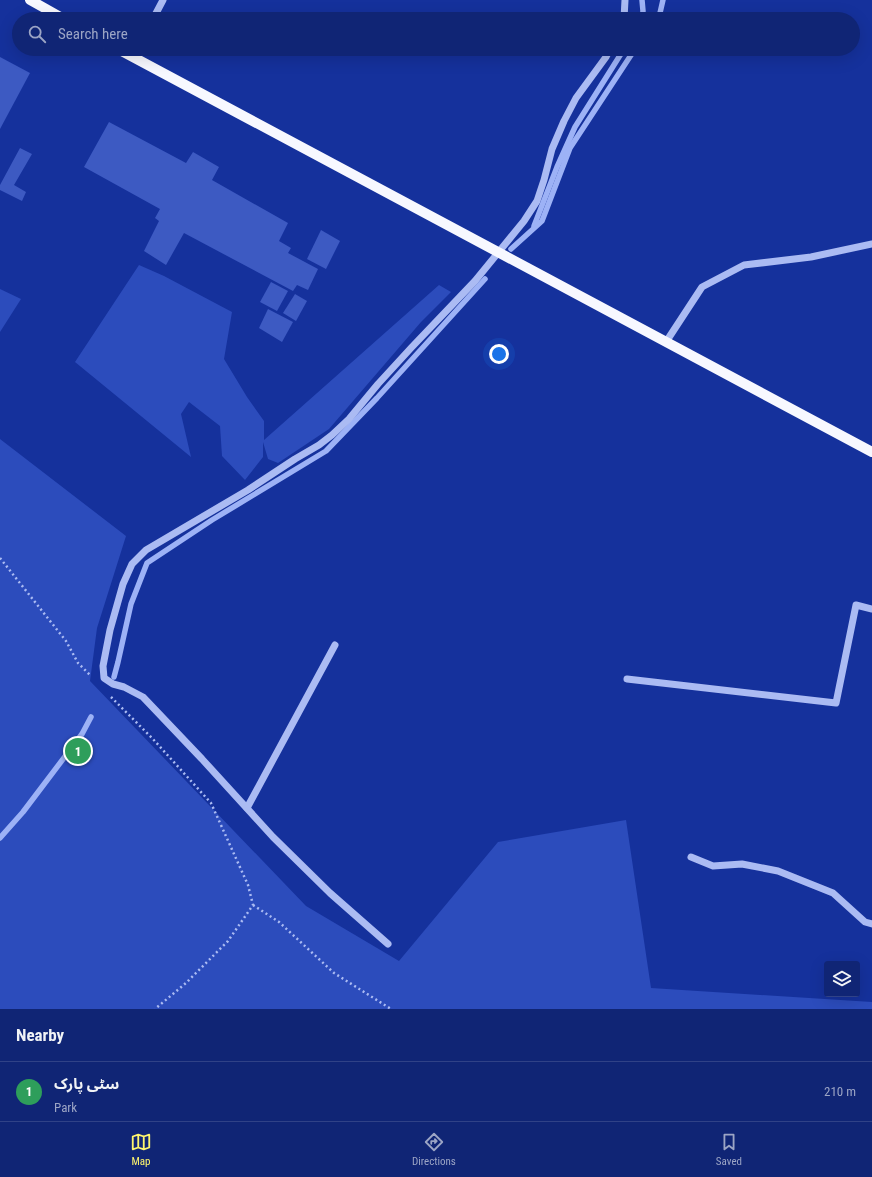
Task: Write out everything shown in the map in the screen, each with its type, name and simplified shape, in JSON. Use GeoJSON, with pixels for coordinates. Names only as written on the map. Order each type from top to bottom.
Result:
{"type":"FeatureCollection","features":[{"type":"Feature","properties":{"kind":"main road"},"geometry":{"type":"LineString","coordinates":[[30,0],[51,12]]}},
{"type":"Feature","properties":{"kind":"main road"},"geometry":{"type":"LineString","coordinates":[[139,56],[498,253],[872,452]]}},
{"type":"Feature","properties":{"kind":"street"},"geometry":{"type":"LineString","coordinates":[[157,12],[163,0]]}},
{"type":"Feature","properties":{"kind":"street"},"geometry":{"type":"LineString","coordinates":[[624,12],[625,0]]}},
{"type":"Feature","properties":{"kind":"street"},"geometry":{"type":"LineString","coordinates":[[388,944],[330,893],[273,837],[143,697],[124,687],[113,684],[104,678],[104,666],[110,630],[123,584],[132,564],[146,550],[248,490],[332,435],[349,420],[378,384],[406,353],[475,281],[524,221],[537,201],[552,149],[564,121],[576,98],[606,56]]}},
{"type":"Feature","properties":{"kind":"street"},"geometry":{"type":"LineString","coordinates":[[666,342],[702,287],[744,265],[811,257],[872,244]]}},
{"type":"Feature","properties":{"kind":"street"},"geometry":{"type":"LineString","coordinates":[[627,680],[836,703],[856,605],[872,609]]}},
{"type":"Feature","properties":{"kind":"street"},"geometry":{"type":"LineString","coordinates":[[246,808],[335,645]]}},
{"type":"Feature","properties":{"kind":"street"},"geometry":{"type":"LineString","coordinates":[[691,857],[713,866],[742,864],[778,871],[832,893],[865,922],[872,924]]}},
{"type":"Feature","properties":{"kind":"path"},"geometry":{"type":"LineString","coordinates":[[0,558],[66,641],[78,663],[94,679]]}},
{"type":"Feature","properties":{"kind":"path"},"geometry":{"type":"LineString","coordinates":[[110,695],[152,738],[211,803],[248,884],[253,905],[279,922],[334,972],[390,1009]]}},
{"type":"Feature","properties":{"kind":"path"},"geometry":{"type":"LineString","coordinates":[[155,1009],[186,983],[228,941],[253,905]]}},
{"type":"Feature","properties":{"kind":"shaded area"},"geometry":{"type":"Polygon","coordinates":[[[139,265],[164,276],[232,312],[224,359],[247,397],[264,421],[264,440],[439,285],[451,292],[421,322],[329,429],[278,463],[268,459],[263,442],[263,457],[245,480],[222,456],[220,426],[189,402],[181,414],[191,457],[75,362],[139,265]]]}},
{"type":"Feature","properties":{"kind":"shaded area"},"geometry":{"type":"Polygon","coordinates":[[[0,289],[21,299],[0,332],[0,289]]]}},
{"type":"Feature","properties":{"kind":"shaded area"},"geometry":{"type":"Polygon","coordinates":[[[0,439],[126,536],[97,628],[90,681],[306,906],[399,961],[498,842],[626,820],[651,988],[872,1002],[872,1009],[0,1009],[0,439]]]}},
{"type":"Feature","properties":{"kind":"building"},"geometry":{"type":"Polygon","coordinates":[[[0,57],[30,73],[0,129],[0,57]]]}},
{"type":"Feature","properties":{"kind":"building"},"geometry":{"type":"Polygon","coordinates":[[[109,122],[186,163],[193,152],[219,167],[212,180],[288,223],[279,241],[291,248],[288,253],[318,269],[308,290],[297,285],[293,291],[184,233],[166,265],[144,251],[159,221],[155,218],[160,209],[84,167],[109,122]]]}},
{"type":"Feature","properties":{"kind":"building"},"geometry":{"type":"Polygon","coordinates":[[[20,148],[32,154],[14,185],[26,192],[22,201],[0,190],[0,185],[20,148]]]}},
{"type":"Feature","properties":{"kind":"building"},"geometry":{"type":"Polygon","coordinates":[[[321,230],[340,241],[326,269],[307,259],[321,230]]]}},
{"type":"Feature","properties":{"kind":"building"},"geometry":{"type":"Polygon","coordinates":[[[271,282],[288,291],[277,311],[260,302],[271,282]]]}},
{"type":"Feature","properties":{"kind":"building"},"geometry":{"type":"Polygon","coordinates":[[[295,294],[307,301],[296,321],[283,313],[295,294]]]}},
{"type":"Feature","properties":{"kind":"building"},"geometry":{"type":"Polygon","coordinates":[[[268,309],[293,322],[282,342],[259,328],[268,309]]]}},
{"type":"Feature","properties":{"kind":"waterway"},"geometry":{"type":"LineString","coordinates":[[642,0],[643,12]]}},
{"type":"Feature","properties":{"kind":"waterway"},"geometry":{"type":"LineString","coordinates":[[660,12],[663,0]]}},
{"type":"Feature","properties":{"kind":"waterway"},"geometry":{"type":"LineString","coordinates":[[534,226],[557,167],[575,127],[620,56]]}},
{"type":"Feature","properties":{"kind":"waterway"},"geometry":{"type":"LineString","coordinates":[[511,249],[542,221],[570,148],[630,56]]}},
{"type":"Feature","properties":{"kind":"waterway"},"geometry":{"type":"LineString","coordinates":[[114,677],[131,604],[147,563],[212,520],[326,451],[377,398],[485,279]]}},
{"type":"Feature","properties":{"kind":"waterway"},"geometry":{"type":"LineString","coordinates":[[0,838],[23,812],[82,734],[91,717]]}},
{"type":"Feature","properties":{"kind":"place","name":"سٹی پارک"},"geometry":{"type":"Point","coordinates":[78,751]}}]}
